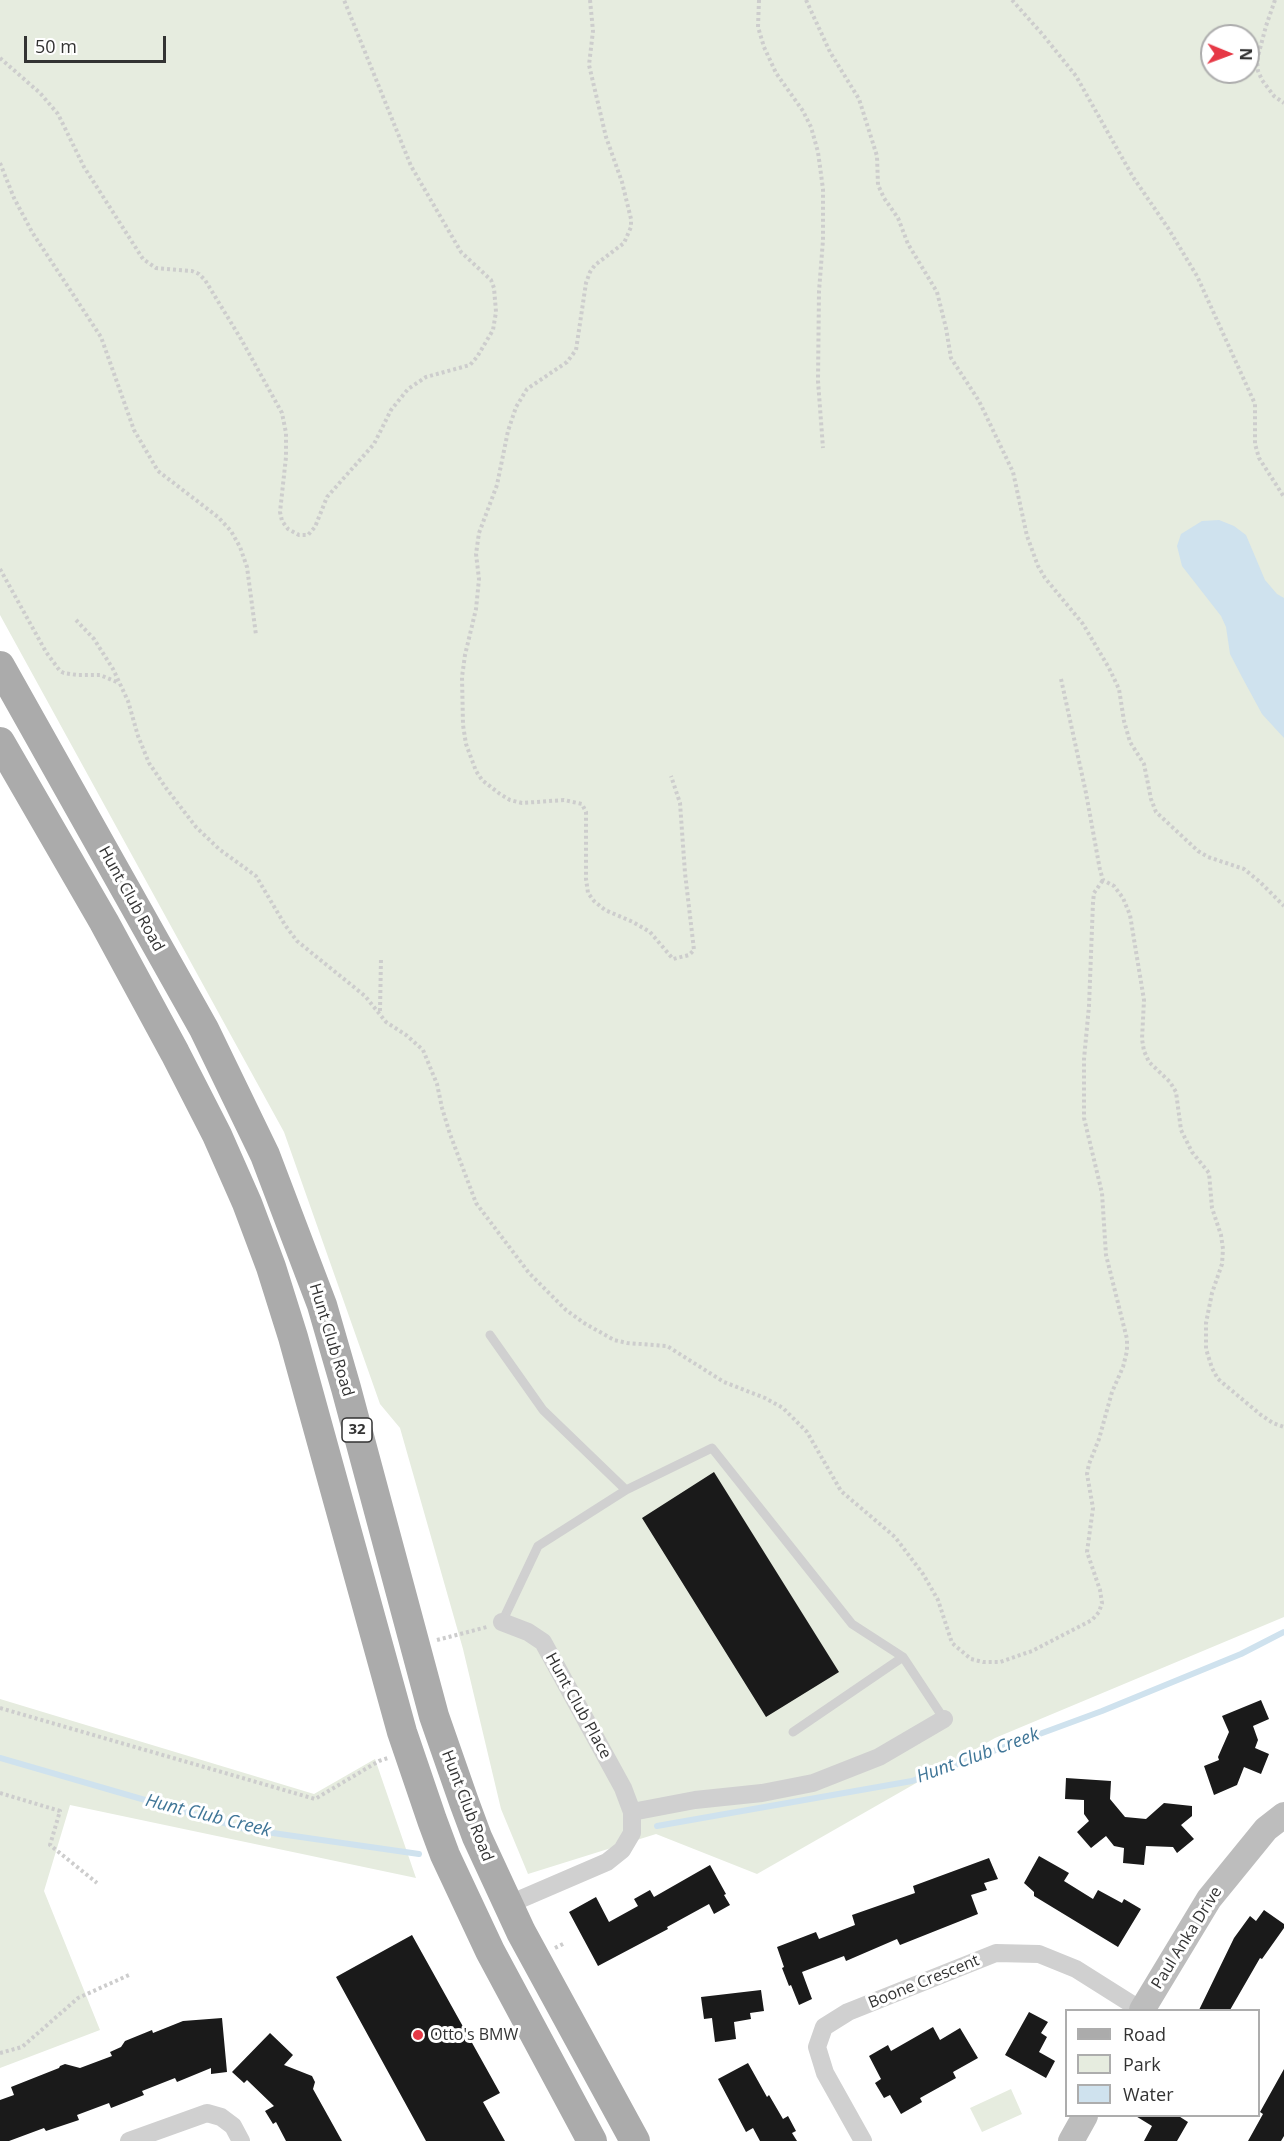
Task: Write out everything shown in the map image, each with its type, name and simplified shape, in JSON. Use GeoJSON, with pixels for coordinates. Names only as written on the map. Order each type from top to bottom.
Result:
{"type":"FeatureCollection","features":[{"type":"Feature","properties":{"kind":"main road","name":"Hunt Club Road"},"geometry":{"type":"LineString","coordinates":[[0,666],[204,1029],[265,1155],[322,1305],[434,1716],[477,1838],[507,1905],[635,2141]]}},
{"type":"Feature","properties":{"kind":"main road","name":"32"},"geometry":{"type":"LineString","coordinates":[[0,742],[104,922],[175,1053],[217,1135],[247,1203],[271,1267],[297,1348],[409,1753],[438,1837],[460,1888],[537,2041],[592,2141]]}},
{"type":"Feature","properties":{"kind":"street","name":"Hunt Club Place"},"geometry":{"type":"LineString","coordinates":[[502,1622],[528,1632],[543,1641],[623,1788],[632,1812]]}},
{"type":"Feature","properties":{"kind":"street"},"geometry":{"type":"LineString","coordinates":[[507,1905],[607,1862],[622,1850],[632,1833],[632,1812],[695,1800],[762,1793],[813,1783],[879,1757],[944,1719]]}},
{"type":"Feature","properties":{"kind":"street","name":"Paul Anka Drive"},"geometry":{"type":"LineString","coordinates":[[1143,2009],[1209,1899],[1266,1829],[1284,1815]]}},
{"type":"Feature","properties":{"kind":"street","name":"Boone Crescent"},"geometry":{"type":"LineString","coordinates":[[863,2141],[825,2073],[817,2047],[824,2027],[848,2012],[996,1953],[1039,1954],[1076,1969],[1140,2009]]}},
{"type":"Feature","properties":{"kind":"street"},"geometry":{"type":"LineString","coordinates":[[129,2141],[207,2113],[222,2117],[233,2126],[242,2141]]}},
{"type":"Feature","properties":{"kind":"street"},"geometry":{"type":"LineString","coordinates":[[1071,2141],[1084,2117]]}},
{"type":"Feature","properties":{"kind":"lane"},"geometry":{"type":"LineString","coordinates":[[490,1335],[543,1410],[626,1490]]}},
{"type":"Feature","properties":{"kind":"lane"},"geometry":{"type":"LineString","coordinates":[[502,1622],[538,1546],[626,1490],[712,1448],[852,1624],[903,1656],[944,1719]]}},
{"type":"Feature","properties":{"kind":"lane"},"geometry":{"type":"LineString","coordinates":[[793,1732],[903,1656]]}},
{"type":"Feature","properties":{"kind":"path"},"geometry":{"type":"LineString","coordinates":[[0,58],[40,93],[58,114],[84,167],[143,259],[156,268],[192,271],[205,280],[282,413],[286,433],[286,457],[280,512],[282,521],[288,529],[299,535],[308,535],[315,527],[327,497],[374,444],[391,410],[408,388],[426,377],[470,365],[493,330],[496,312],[494,288],[490,280],[461,252],[411,166],[344,0]]}},
{"type":"Feature","properties":{"kind":"path"},"geometry":{"type":"LineString","coordinates":[[590,0],[593,31],[589,65],[606,137],[624,191],[631,227],[624,243],[595,265],[590,272],[584,291],[576,350],[567,362],[527,390],[516,407],[508,431],[497,485],[479,533],[477,554],[479,579],[476,609],[463,666],[462,717],[466,744],[476,771],[482,780],[500,794],[522,803],[564,800],[582,804],[586,812],[588,892],[594,901],[605,910],[650,932],[673,959],[689,955],[694,950],[680,803],[671,776]]}},
{"type":"Feature","properties":{"kind":"path"},"geometry":{"type":"LineString","coordinates":[[759,0],[758,27],[764,47],[776,73],[803,111],[811,127],[818,152],[823,189],[818,358],[823,448]]}},
{"type":"Feature","properties":{"kind":"path"},"geometry":{"type":"LineString","coordinates":[[806,0],[830,52],[859,99],[877,156],[878,185],[898,218],[908,244],[937,292],[951,358],[979,401],[1013,472],[1027,536],[1038,566],[1045,578],[1083,624],[1119,689],[1130,742],[1144,764],[1156,812],[1198,851],[1208,857],[1244,869],[1284,906]]}},
{"type":"Feature","properties":{"kind":"path"},"geometry":{"type":"LineString","coordinates":[[1012,0],[1076,76],[1133,177],[1197,276],[1255,404],[1255,444],[1259,458],[1284,497]]}},
{"type":"Feature","properties":{"kind":"path"},"geometry":{"type":"LineString","coordinates":[[1275,0],[1257,60],[1262,81],[1274,96],[1284,103]]}},
{"type":"Feature","properties":{"kind":"path"},"geometry":{"type":"LineString","coordinates":[[0,163],[14,198],[32,232],[101,337],[134,430],[158,471],[218,517],[231,531],[240,547],[247,567],[256,635]]}},
{"type":"Feature","properties":{"kind":"path"},"geometry":{"type":"LineString","coordinates":[[0,569],[46,652],[60,671],[77,675],[100,675],[119,683]]}},
{"type":"Feature","properties":{"kind":"path"},"geometry":{"type":"LineString","coordinates":[[76,620],[99,646],[128,700],[138,736],[149,763],[196,827],[219,849],[256,876],[297,941],[357,989],[380,1012],[386,1022],[423,1050],[437,1084],[450,1134],[476,1203],[529,1273],[566,1310],[615,1340],[667,1347],[724,1382],[765,1398],[783,1408],[807,1432],[841,1491],[895,1537],[923,1574],[938,1600],[952,1643],[961,1652],[977,1661],[1000,1662],[1032,1651],[1092,1620],[1099,1611],[1102,1603],[1100,1590],[1087,1552],[1093,1508],[1087,1474],[1127,1351],[1128,1339],[1108,1263],[1102,1194],[1084,1118],[1084,1059],[1089,1006],[1094,893],[1103,880],[1061,679]]}},
{"type":"Feature","properties":{"kind":"path"},"geometry":{"type":"LineString","coordinates":[[1103,880],[1114,886],[1124,898],[1130,915],[1144,1000],[1142,1039],[1144,1051],[1149,1062],[1170,1082],[1176,1092],[1181,1130],[1192,1152],[1209,1173],[1212,1208],[1223,1249],[1222,1264],[1212,1293],[1206,1323],[1206,1349],[1212,1368],[1218,1379],[1261,1415],[1284,1427]]}},
{"type":"Feature","properties":{"kind":"path"},"geometry":{"type":"LineString","coordinates":[[380,1012],[381,958]]}},
{"type":"Feature","properties":{"kind":"path"},"geometry":{"type":"LineString","coordinates":[[437,1640],[502,1622]]}},
{"type":"Feature","properties":{"kind":"path"},"geometry":{"type":"LineString","coordinates":[[0,1708],[315,1799],[379,1761],[409,1753]]}},
{"type":"Feature","properties":{"kind":"path"},"geometry":{"type":"LineString","coordinates":[[0,1792],[60,1811],[50,1845],[97,1883]]}},
{"type":"Feature","properties":{"kind":"path"},"geometry":{"type":"LineString","coordinates":[[0,2053],[22,2047],[78,1998],[129,1975]]}},
{"type":"Feature","properties":{"kind":"green space"},"geometry":{"type":"Polygon","coordinates":[[[0,0],[1284,0],[1284,1617],[995,1738],[757,1874],[656,1834],[528,1874],[501,1809],[463,1649],[400,1428],[380,1404],[284,1132],[0,615],[0,0]]]}},
{"type":"Feature","properties":{"kind":"green space"},"geometry":{"type":"Polygon","coordinates":[[[0,1699],[314,1794],[375,1759],[416,1878],[70,1805],[44,1891],[100,2030],[0,2068],[0,1699]]]}},
{"type":"Feature","properties":{"kind":"green space"},"geometry":{"type":"Polygon","coordinates":[[[1011,2089],[1022,2114],[982,2132],[970,2108],[1011,2089]]]}},
{"type":"Feature","properties":{"kind":"water"},"geometry":{"type":"Polygon","coordinates":[[[1219,520],[1234,526],[1246,535],[1265,580],[1277,594],[1284,598],[1284,738],[1262,714],[1230,654],[1226,627],[1221,616],[1182,566],[1177,546],[1181,534],[1202,521],[1219,520]]]}},
{"type":"Feature","properties":{"kind":"building"},"geometry":{"type":"Polygon","coordinates":[[[714,1472],[839,1672],[766,1717],[642,1518],[714,1472]]]}},
{"type":"Feature","properties":{"kind":"building"},"geometry":{"type":"Polygon","coordinates":[[[1261,1700],[1269,1719],[1253,1726],[1258,1740],[1255,1748],[1269,1754],[1261,1774],[1244,1767],[1237,1785],[1214,1795],[1204,1766],[1219,1760],[1218,1757],[1229,1732],[1222,1716],[1261,1700]]]}},
{"type":"Feature","properties":{"kind":"building"},"geometry":{"type":"Polygon","coordinates":[[[1066,1778],[1111,1781],[1110,1799],[1125,1817],[1146,1819],[1164,1803],[1192,1806],[1192,1816],[1181,1825],[1194,1839],[1177,1853],[1173,1847],[1146,1846],[1144,1865],[1123,1863],[1124,1848],[1114,1846],[1106,1836],[1091,1848],[1077,1832],[1089,1821],[1084,1814],[1084,1800],[1065,1799],[1066,1778]]]}},
{"type":"Feature","properties":{"kind":"building"},"geometry":{"type":"Polygon","coordinates":[[[1039,1856],[1069,1873],[1064,1881],[1093,1899],[1098,1890],[1122,1903],[1124,1899],[1141,1909],[1118,1947],[1034,1896],[1034,1892],[1024,1883],[1039,1856]]]}},
{"type":"Feature","properties":{"kind":"building"},"geometry":{"type":"Polygon","coordinates":[[[989,1858],[998,1879],[984,1883],[987,1890],[971,1895],[978,1914],[900,1945],[897,1939],[846,1961],[844,1956],[802,1972],[812,1999],[799,2005],[782,1968],[784,1967],[777,1947],[816,1932],[819,1939],[855,1925],[852,1915],[915,1893],[913,1886],[989,1858]]]}},
{"type":"Feature","properties":{"kind":"building"},"geometry":{"type":"Polygon","coordinates":[[[710,1865],[730,1905],[714,1914],[709,1904],[667,1927],[668,1929],[598,1966],[569,1912],[596,1897],[609,1922],[638,1906],[634,1899],[650,1890],[654,1897],[710,1865]]]}},
{"type":"Feature","properties":{"kind":"building"},"geometry":{"type":"Polygon","coordinates":[[[1264,1910],[1284,1924],[1284,1928],[1262,1959],[1260,1958],[1231,2009],[1199,2009],[1234,1938],[1250,1916],[1256,1921],[1264,1910]]]}},
{"type":"Feature","properties":{"kind":"building","name":"Otto's BMW"},"geometry":{"type":"Polygon","coordinates":[[[412,1935],[500,2093],[483,2102],[505,2141],[426,2141],[336,1977],[412,1935]]]}},
{"type":"Feature","properties":{"kind":"building"},"geometry":{"type":"Polygon","coordinates":[[[761,1990],[764,2011],[750,2013],[751,2019],[734,2022],[736,2039],[715,2042],[712,2018],[704,2019],[701,1997],[761,1990]]]}},
{"type":"Feature","properties":{"kind":"building"},"geometry":{"type":"Polygon","coordinates":[[[1029,2012],[1048,2022],[1041,2033],[1047,2037],[1039,2052],[1055,2061],[1046,2078],[1005,2055],[1029,2012]]]}},
{"type":"Feature","properties":{"kind":"building"},"geometry":{"type":"Polygon","coordinates":[[[222,2018],[227,2072],[211,2074],[211,2068],[177,2082],[175,2078],[142,2091],[144,2095],[111,2108],[109,2103],[77,2115],[79,2120],[46,2131],[44,2128],[9,2141],[0,2141],[0,2100],[14,2095],[11,2087],[65,2064],[80,2068],[112,2056],[110,2052],[121,2047],[125,2041],[152,2030],[153,2033],[183,2021],[222,2018]]]}},
{"type":"Feature","properties":{"kind":"building"},"geometry":{"type":"Polygon","coordinates":[[[933,2027],[940,2040],[960,2028],[978,2058],[953,2072],[956,2078],[920,2098],[922,2102],[901,2114],[890,2095],[884,2098],[875,2083],[881,2079],[869,2056],[888,2045],[891,2051],[933,2027]]]}},
{"type":"Feature","properties":{"kind":"building"},"geometry":{"type":"Polygon","coordinates":[[[270,2033],[293,2055],[284,2065],[312,2076],[315,2082],[313,2089],[342,2141],[286,2141],[276,2122],[273,2124],[265,2111],[274,2106],[247,2080],[244,2083],[232,2072],[270,2033]]]}},
{"type":"Feature","properties":{"kind":"building"},"geometry":{"type":"Polygon","coordinates":[[[748,2063],[767,2097],[769,2095],[783,2119],[788,2116],[796,2131],[792,2133],[797,2141],[760,2141],[753,2128],[746,2132],[718,2079],[748,2063]]]}},
{"type":"Feature","properties":{"kind":"building"},"geometry":{"type":"Polygon","coordinates":[[[1284,2069],[1284,2136],[1281,2141],[1248,2141],[1263,2114],[1260,2112],[1284,2069]]]}},
{"type":"Feature","properties":{"kind":"building"},"geometry":{"type":"Polygon","coordinates":[[[1137,2117],[1180,2117],[1188,2122],[1177,2141],[1144,2141],[1152,2126],[1137,2117]]]}},
{"type":"Feature","properties":{"kind":"waterway","name":"Hunt Club Creek"},"geometry":{"type":"LineString","coordinates":[[657,1826],[912,1781],[1102,1711],[1241,1654],[1284,1632]]}},
{"type":"Feature","properties":{"kind":"waterway","name":"Hunt Club Creek"},"geometry":{"type":"LineString","coordinates":[[0,1758],[245,1829],[419,1854]]}},
{"type":"Feature","properties":{"kind":"place","name":"Otto's BMW"},"geometry":{"type":"Point","coordinates":[418,2035]}}]}
